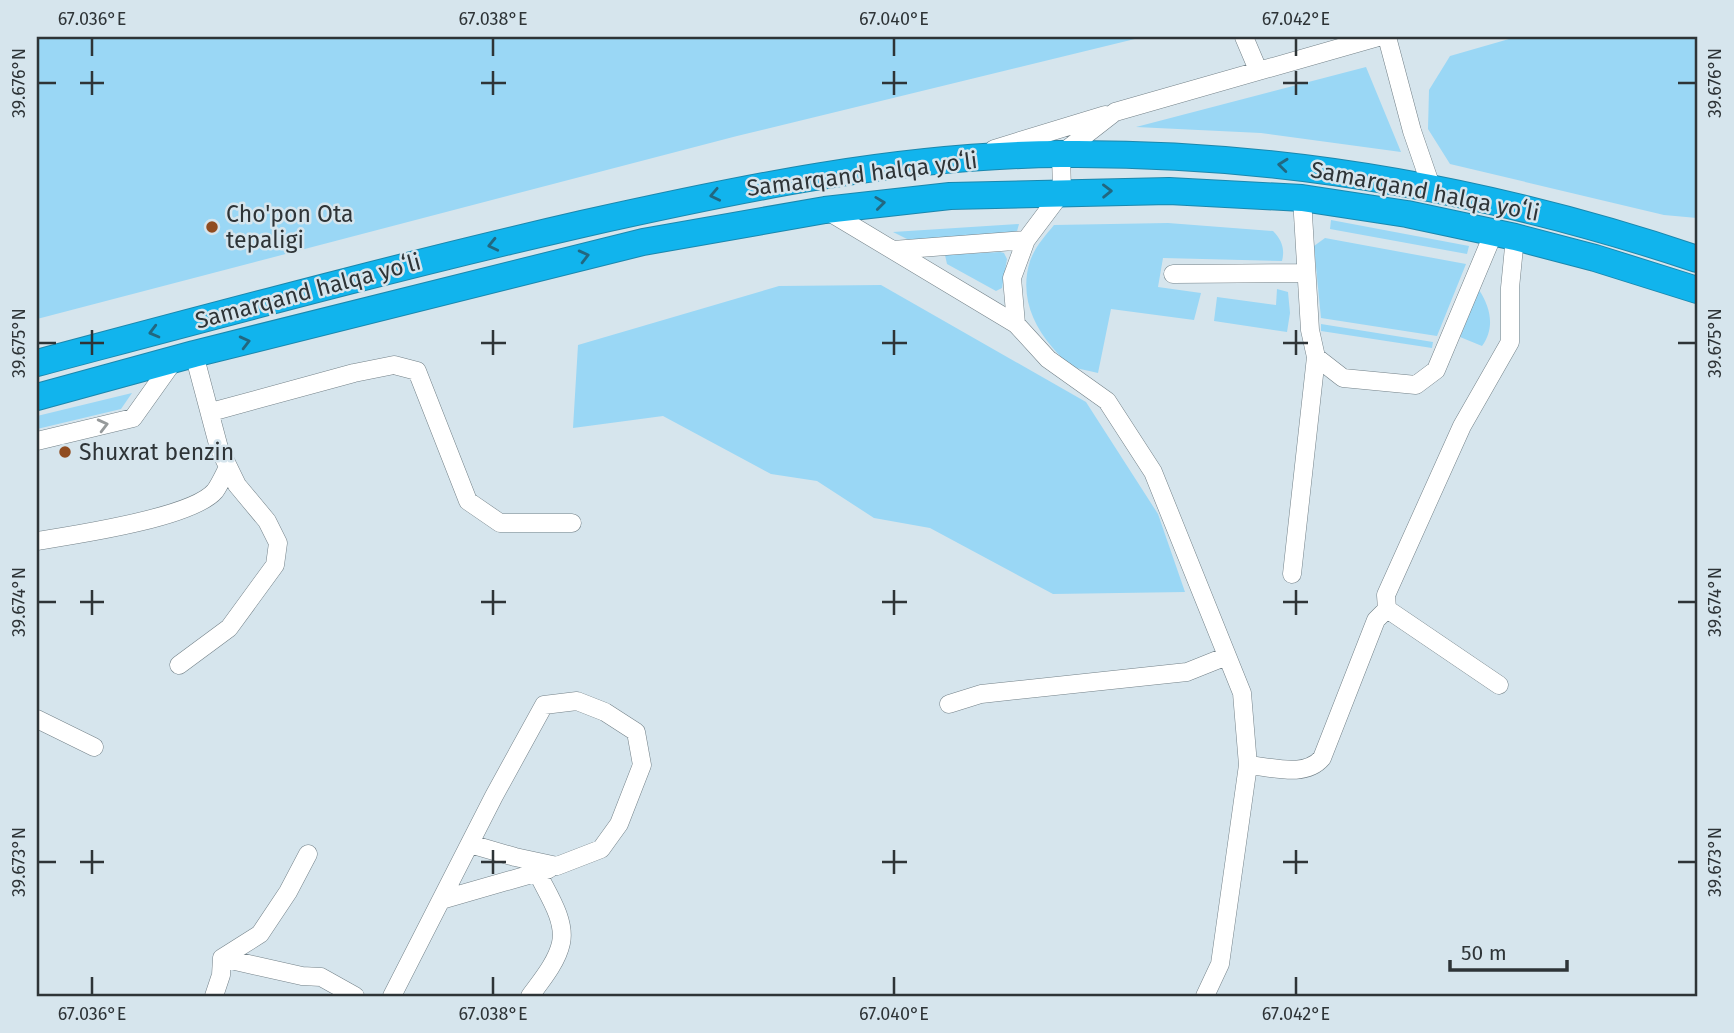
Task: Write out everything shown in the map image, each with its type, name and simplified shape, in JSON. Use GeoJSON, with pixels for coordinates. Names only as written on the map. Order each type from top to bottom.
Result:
{"type":"FeatureCollection","features":[{"type":"Feature","properties":{"kind":"highway","name":"Samarqand halqa yoʻli"},"geometry":{"type":"LineString","coordinates":[[37,363],[428,260],[685,201],[791,180],[958,160],[1060,154],[1195,158],[1285,165],[1432,188],[1590,225],[1697,258]]}},
{"type":"Feature","properties":{"kind":"highway","name":"Samarqand halqa yoʻli"},"geometry":{"type":"LineString","coordinates":[[37,397],[642,242],[825,210],[950,196],[1169,191],[1302,198],[1394,212],[1504,235],[1595,258],[1697,290]]}},
{"type":"Feature","properties":{"kind":"highway"},"geometry":{"type":"LineString","coordinates":[[1590,225],[1697,246]]}},
{"type":"Feature","properties":{"kind":"highway"},"geometry":{"type":"LineString","coordinates":[[1504,235],[1640,283],[1697,309]]}},
{"type":"Feature","properties":{"kind":"street"},"geometry":{"type":"LineString","coordinates":[[1244,37],[1258,71]]}},
{"type":"Feature","properties":{"kind":"street"},"geometry":{"type":"LineString","coordinates":[[958,160],[1378,37]]}},
{"type":"Feature","properties":{"kind":"street"},"geometry":{"type":"LineString","coordinates":[[1387,37],[1412,131],[1432,188]]}},
{"type":"Feature","properties":{"kind":"street"},"geometry":{"type":"LineString","coordinates":[[1016,324],[1012,278],[1026,240],[1062,192],[1060,154],[1115,112]]}},
{"type":"Feature","properties":{"kind":"street"},"geometry":{"type":"LineString","coordinates":[[1292,574],[1316,357],[1310,330],[1302,198]]}},
{"type":"Feature","properties":{"kind":"street"},"geometry":{"type":"LineString","coordinates":[[825,210],[1016,324],[1048,359],[1107,401],[1153,472],[1242,693],[1248,765],[1220,964],[1205,996]]}},
{"type":"Feature","properties":{"kind":"street"},"geometry":{"type":"LineString","coordinates":[[1316,357],[1343,378],[1416,385],[1436,370],[1504,235]]}},
{"type":"Feature","properties":{"kind":"street"},"geometry":{"type":"LineString","coordinates":[[1248,765],[1302,770],[1316,765],[1322,758],[1376,620],[1387,609],[1386,595],[1457,438],[1510,342],[1510,288],[1504,235]]}},
{"type":"Feature","properties":{"kind":"street"},"geometry":{"type":"LineString","coordinates":[[893,250],[1026,240]]}},
{"type":"Feature","properties":{"kind":"street"},"geometry":{"type":"LineString","coordinates":[[1173,274],[1306,273]]}},
{"type":"Feature","properties":{"kind":"street"},"geometry":{"type":"LineString","coordinates":[[37,441],[133,418],[185,357],[211,412],[219,448],[228,467],[237,485],[267,521],[278,543],[275,565],[229,628],[178,665]]}},
{"type":"Feature","properties":{"kind":"street"},"geometry":{"type":"LineString","coordinates":[[211,412],[394,365],[417,371],[468,501],[500,523],[572,523]]}},
{"type":"Feature","properties":{"kind":"street"},"geometry":{"type":"LineString","coordinates":[[37,541],[174,514],[214,492],[228,467]]}},
{"type":"Feature","properties":{"kind":"street"},"geometry":{"type":"LineString","coordinates":[[1387,609],[1499,685]]}},
{"type":"Feature","properties":{"kind":"street"},"geometry":{"type":"LineString","coordinates":[[949,704],[981,694],[1187,672],[1227,656]]}},
{"type":"Feature","properties":{"kind":"street"},"geometry":{"type":"LineString","coordinates":[[392,996],[441,900],[470,844],[544,705],[577,701],[605,712],[636,732],[642,765],[619,824],[601,849],[538,874],[441,900]]}},
{"type":"Feature","properties":{"kind":"street"},"geometry":{"type":"LineString","coordinates":[[37,719],[93,747]]}},
{"type":"Feature","properties":{"kind":"street"},"geometry":{"type":"LineString","coordinates":[[470,844],[515,858],[557,866]]}},
{"type":"Feature","properties":{"kind":"street"},"geometry":{"type":"LineString","coordinates":[[222,958],[260,934],[288,892],[308,853]]}},
{"type":"Feature","properties":{"kind":"street"},"geometry":{"type":"LineString","coordinates":[[530,996],[547,974],[562,942],[558,917],[538,874]]}},
{"type":"Feature","properties":{"kind":"street"},"geometry":{"type":"LineString","coordinates":[[214,996],[221,975],[222,958]]}},
{"type":"Feature","properties":{"kind":"street"},"geometry":{"type":"LineString","coordinates":[[222,958],[302,976],[321,977],[355,996]]}},
{"type":"Feature","properties":{"kind":"shaded area","name":"Cho'pon Ota tepaligi"},"geometry":{"type":"Polygon","coordinates":[[[37,37],[1143,37],[737,136],[37,319],[37,37]]]}},
{"type":"Feature","properties":{"kind":"shaded area"},"geometry":{"type":"Polygon","coordinates":[[[1516,37],[1697,37],[1697,218],[1664,215],[1450,164],[1428,129],[1429,90],[1450,56],[1516,37]]]}},
{"type":"Feature","properties":{"kind":"shaded area"},"geometry":{"type":"Polygon","coordinates":[[[1366,67],[1401,152],[1261,133],[1136,127],[1366,67]]]}},
{"type":"Feature","properties":{"kind":"shaded area"},"geometry":{"type":"Polygon","coordinates":[[[1331,220],[1469,246],[1467,254],[1330,229],[1331,220]]]}},
{"type":"Feature","properties":{"kind":"shaded area"},"geometry":{"type":"Polygon","coordinates":[[[1168,223],[1273,231],[1282,245],[1282,261],[1163,258],[1158,287],[1201,293],[1194,320],[1111,309],[1098,373],[1069,364],[1038,328],[1029,307],[1027,273],[1040,242],[1054,225],[1168,223]]]}},
{"type":"Feature","properties":{"kind":"shaded area"},"geometry":{"type":"Polygon","coordinates":[[[1019,224],[1016,235],[913,242],[893,232],[1019,224]]]}},
{"type":"Feature","properties":{"kind":"shaded area"},"geometry":{"type":"Polygon","coordinates":[[[1325,238],[1466,264],[1437,336],[1321,318],[1314,246],[1325,238]]]}},
{"type":"Feature","properties":{"kind":"shaded area"},"geometry":{"type":"Polygon","coordinates":[[[1004,253],[1007,259],[1002,288],[996,291],[947,264],[945,255],[1004,253]]]}},
{"type":"Feature","properties":{"kind":"shaded area"},"geometry":{"type":"Polygon","coordinates":[[[881,285],[1086,402],[1158,514],[1185,592],[1053,594],[930,528],[874,518],[817,481],[771,474],[663,416],[573,428],[578,345],[779,286],[881,285]]]}},
{"type":"Feature","properties":{"kind":"shaded area"},"geometry":{"type":"Polygon","coordinates":[[[1277,289],[1288,292],[1290,313],[1287,332],[1214,321],[1217,297],[1276,305],[1277,289]]]}},
{"type":"Feature","properties":{"kind":"shaded area"},"geometry":{"type":"Polygon","coordinates":[[[1479,290],[1490,318],[1489,332],[1482,346],[1460,337],[1479,290]]]}},
{"type":"Feature","properties":{"kind":"shaded area"},"geometry":{"type":"Polygon","coordinates":[[[1321,324],[1433,342],[1432,348],[1321,331],[1321,324]]]}},
{"type":"Feature","properties":{"kind":"shaded area"},"geometry":{"type":"Polygon","coordinates":[[[132,393],[121,409],[37,429],[37,416],[132,393]]]}},
{"type":"Feature","properties":{"kind":"place","name":"Cho'pon Ota tepaligi"},"geometry":{"type":"Point","coordinates":[212,227]}},
{"type":"Feature","properties":{"kind":"place","name":"Shuxrat benzin"},"geometry":{"type":"Point","coordinates":[65,452]}}]}
